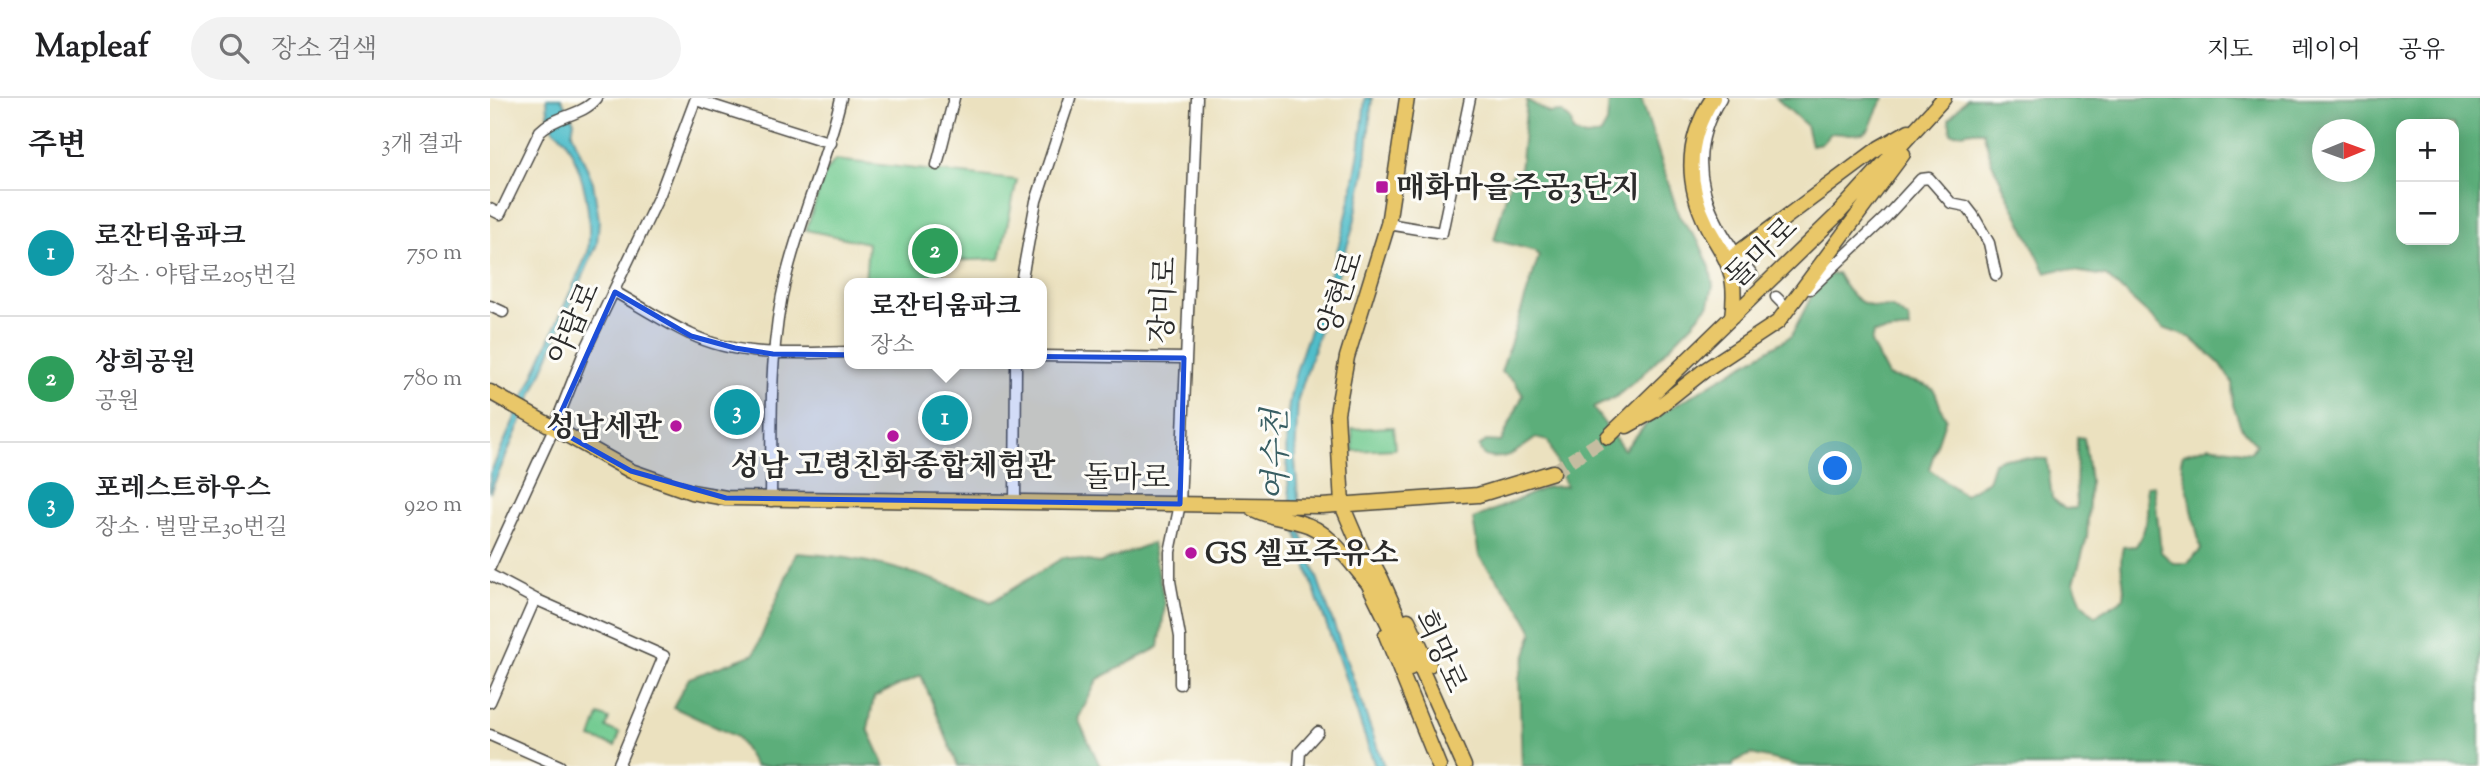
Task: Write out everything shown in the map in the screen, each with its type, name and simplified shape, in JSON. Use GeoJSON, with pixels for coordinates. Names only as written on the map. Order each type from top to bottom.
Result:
{"type":"FeatureCollection","features":[{"type":"Feature","properties":{"kind":"main road","name":"양현로"},"geometry":{"type":"LineString","coordinates":[[1342,505],[1337,414],[1347,357],[1388,224],[1407,98]]}},
{"type":"Feature","properties":{"kind":"main road"},"geometry":{"type":"LineString","coordinates":[[1713,98],[1695,134],[1690,163],[1693,192],[1731,271],[1735,291],[1732,317]]}},
{"type":"Feature","properties":{"kind":"main road","name":"돌마로"},"geometry":{"type":"LineString","coordinates":[[1781,302],[1778,322],[1705,370],[1652,412],[1608,437],[1836,216],[1944,98]]}},
{"type":"Feature","properties":{"kind":"main road"},"geometry":{"type":"LineString","coordinates":[[1735,255],[1880,148],[1922,123]]}},
{"type":"Feature","properties":{"kind":"main road"},"geometry":{"type":"LineString","coordinates":[[1781,302],[1869,203],[1922,123]]}},
{"type":"Feature","properties":{"kind":"main road","name":"돌마로"},"geometry":{"type":"LineString","coordinates":[[490,392],[631,471],[667,485],[726,498],[1278,507],[1342,505]]}},
{"type":"Feature","properties":{"kind":"main road"},"geometry":{"type":"LineString","coordinates":[[1342,505],[1478,495],[1553,472]]}},
{"type":"Feature","properties":{"kind":"main road","name":"희망로"},"geometry":{"type":"LineString","coordinates":[[1342,505],[1366,561],[1364,571],[1374,580],[1464,766]]}},
{"type":"Feature","properties":{"kind":"main road"},"geometry":{"type":"LineString","coordinates":[[1247,506],[1274,520],[1307,525],[1374,580],[1419,640],[1473,766]]}},
{"type":"Feature","properties":{"kind":"main road","name":"희망로"},"geometry":{"type":"LineString","coordinates":[[1374,580],[1375,597],[1454,766]]}},
{"type":"Feature","properties":{"kind":"main road"},"geometry":{"type":"LineString","coordinates":[[1375,597],[1392,656],[1439,766]]}},
{"type":"Feature","properties":{"kind":"street"},"geometry":{"type":"LineString","coordinates":[[490,209],[500,214],[540,131],[546,125],[590,107],[597,98]]}},
{"type":"Feature","properties":{"kind":"street"},"geometry":{"type":"LineString","coordinates":[[771,500],[773,354],[785,279],[796,239],[831,143],[841,98]]}},
{"type":"Feature","properties":{"kind":"street"},"geometry":{"type":"LineString","coordinates":[[937,165],[954,98]]}},
{"type":"Feature","properties":{"kind":"street"},"geometry":{"type":"LineString","coordinates":[[1022,278],[1036,201],[1070,98]]}},
{"type":"Feature","properties":{"kind":"street","name":"장미로"},"geometry":{"type":"LineString","coordinates":[[1180,684],[1180,637],[1170,581],[1170,552],[1180,504],[1196,98]]}},
{"type":"Feature","properties":{"kind":"street"},"geometry":{"type":"LineString","coordinates":[[1388,224],[1442,233],[1470,98]]}},
{"type":"Feature","properties":{"kind":"street"},"geometry":{"type":"LineString","coordinates":[[1721,98],[1707,120],[1699,159],[1700,174],[1714,216],[1735,255],[1752,274]]}},
{"type":"Feature","properties":{"kind":"street"},"geometry":{"type":"LineString","coordinates":[[696,99],[831,143]]}},
{"type":"Feature","properties":{"kind":"street","name":"야탑로"},"geometry":{"type":"LineString","coordinates":[[490,567],[554,428],[583,355],[660,194],[696,99]]}},
{"type":"Feature","properties":{"kind":"street"},"geometry":{"type":"LineString","coordinates":[[1781,302],[1885,218],[1921,179],[1929,178],[1951,203],[1965,206],[1973,215],[1989,243],[1996,275]]}},
{"type":"Feature","properties":{"kind":"street"},"geometry":{"type":"LineString","coordinates":[[615,292],[691,335],[735,348],[773,354],[844,352]]}},
{"type":"Feature","properties":{"kind":"street"},"geometry":{"type":"LineString","coordinates":[[490,306],[503,312]]}},
{"type":"Feature","properties":{"kind":"street"},"geometry":{"type":"LineString","coordinates":[[1047,356],[1184,358]]}},
{"type":"Feature","properties":{"kind":"street"},"geometry":{"type":"LineString","coordinates":[[1015,502],[1016,369]]}},
{"type":"Feature","properties":{"kind":"street"},"geometry":{"type":"LineString","coordinates":[[490,575],[535,599],[664,656],[618,766]]}},
{"type":"Feature","properties":{"kind":"street"},"geometry":{"type":"LineString","coordinates":[[490,702],[535,599]]}},
{"type":"Feature","properties":{"kind":"street"},"geometry":{"type":"LineString","coordinates":[[1299,766],[1300,752],[1318,732]]}},
{"type":"Feature","properties":{"kind":"street"},"geometry":{"type":"LineString","coordinates":[[490,735],[560,766]]}},
{"type":"Feature","properties":{"kind":"highlighted area"},"geometry":{"type":"Polygon","coordinates":[[[615,292],[691,336],[735,348],[773,354],[1184,358],[1180,504],[726,498],[631,471],[554,428],[615,292]]]}},
{"type":"Feature","properties":{"kind":"green space"},"geometry":{"type":"Polygon","coordinates":[[[1609,98],[1641,98],[1679,216],[1699,242],[1710,267],[1713,286],[1709,304],[1640,377],[1616,397],[1593,408],[1624,450],[1649,421],[1791,336],[1811,297],[1827,276],[1837,273],[1858,300],[1873,306],[1891,307],[1909,319],[1910,329],[1873,333],[1871,343],[1888,376],[1921,384],[1935,392],[1946,418],[1929,469],[1964,495],[1988,481],[1994,462],[2004,458],[2047,459],[2052,498],[2065,509],[2076,508],[2077,437],[2084,438],[2090,481],[2087,537],[2074,583],[2082,603],[2095,616],[2124,598],[2121,566],[2123,547],[2136,546],[2143,531],[2147,510],[2146,486],[2154,485],[2161,552],[2173,563],[2188,563],[2201,550],[2181,461],[2183,454],[2209,446],[2251,452],[2256,444],[2241,427],[2233,405],[2232,382],[2220,364],[2191,338],[2163,328],[2106,276],[2061,269],[2046,273],[1992,163],[1983,131],[1951,133],[1949,119],[1967,98],[2480,98],[2480,766],[1801,766],[1751,754],[1734,762],[1733,766],[1522,766],[1519,678],[1533,632],[1521,610],[1479,556],[1473,519],[1547,487],[1566,486],[1548,441],[1536,438],[1512,454],[1499,457],[1484,456],[1479,447],[1486,441],[1501,442],[1523,395],[1514,381],[1501,372],[1539,256],[1535,251],[1494,240],[1512,174],[1520,171],[1527,100],[1549,113],[1561,112],[1571,121],[1573,132],[1585,137],[1600,135],[1607,123],[1609,98]]]}},
{"type":"Feature","properties":{"kind":"green space"},"geometry":{"type":"Polygon","coordinates":[[[1776,98],[1884,98],[1865,132],[1831,133],[1822,143],[1811,145],[1806,125],[1776,98]]]}},
{"type":"Feature","properties":{"kind":"green space"},"geometry":{"type":"Polygon","coordinates":[[[835,160],[1017,180],[1000,259],[943,261],[942,278],[865,278],[868,243],[806,230],[825,173],[835,160]]]}},
{"type":"Feature","properties":{"kind":"green space"},"geometry":{"type":"Polygon","coordinates":[[[1393,427],[1395,449],[1353,451],[1352,429],[1393,427]]]}},
{"type":"Feature","properties":{"kind":"green space"},"geometry":{"type":"Polygon","coordinates":[[[1152,543],[1165,605],[1159,647],[1098,679],[1078,719],[1100,766],[958,766],[921,675],[874,697],[868,729],[885,766],[755,766],[737,737],[673,707],[689,678],[754,654],[796,553],[846,558],[896,568],[991,602],[1064,557],[1099,563],[1152,543]]]}},
{"type":"Feature","properties":{"kind":"green space"},"geometry":{"type":"Polygon","coordinates":[[[599,715],[609,719],[606,728],[620,733],[615,746],[591,738],[599,715]]]}},
{"type":"Feature","properties":{"kind":"water"},"geometry":{"type":"Polygon","coordinates":[[[547,98],[561,98],[574,121],[572,133],[593,182],[599,220],[597,244],[490,493],[490,474],[588,252],[586,195],[573,154],[550,122],[547,98]]]}},
{"type":"Feature","properties":{"kind":"water"},"geometry":{"type":"Polygon","coordinates":[[[1365,98],[1372,98],[1365,170],[1353,228],[1298,399],[1295,460],[1301,532],[1384,766],[1375,766],[1303,556],[1291,501],[1286,443],[1294,378],[1335,258],[1347,213],[1360,144],[1365,98]]]}},
{"type":"Feature","properties":{"kind":"tunnel"},"geometry":{"type":"LineString","coordinates":[[1752,274],[1776,297]]}},
{"type":"Feature","properties":{"kind":"tunnel"},"geometry":{"type":"LineString","coordinates":[[1553,472],[1608,437]]}},
{"type":"Feature","properties":{"kind":"place","name":"매화마을주공3단지"},"geometry":{"type":"Point","coordinates":[1382,187]}},
{"type":"Feature","properties":{"kind":"place","name":"상희공원"},"geometry":{"type":"Point","coordinates":[935,251]}},
{"type":"Feature","properties":{"kind":"place","name":"포레스트하우스"},"geometry":{"type":"Point","coordinates":[737,412]}},
{"type":"Feature","properties":{"kind":"place","name":"로잔티움파크"},"geometry":{"type":"Point","coordinates":[945,418]}},
{"type":"Feature","properties":{"kind":"place","name":"성남세관"},"geometry":{"type":"Point","coordinates":[676,426]}},
{"type":"Feature","properties":{"kind":"place","name":"성남 고령친화종합체험관"},"geometry":{"type":"Point","coordinates":[893,436]}},
{"type":"Feature","properties":{"kind":"place","name":"GS 셀프주유소"},"geometry":{"type":"Point","coordinates":[1191,553]}},
{"type":"Feature","properties":{"kind":"water label","name":"여수천"},"geometry":{"type":"Point","coordinates":[1275,455]}}]}
